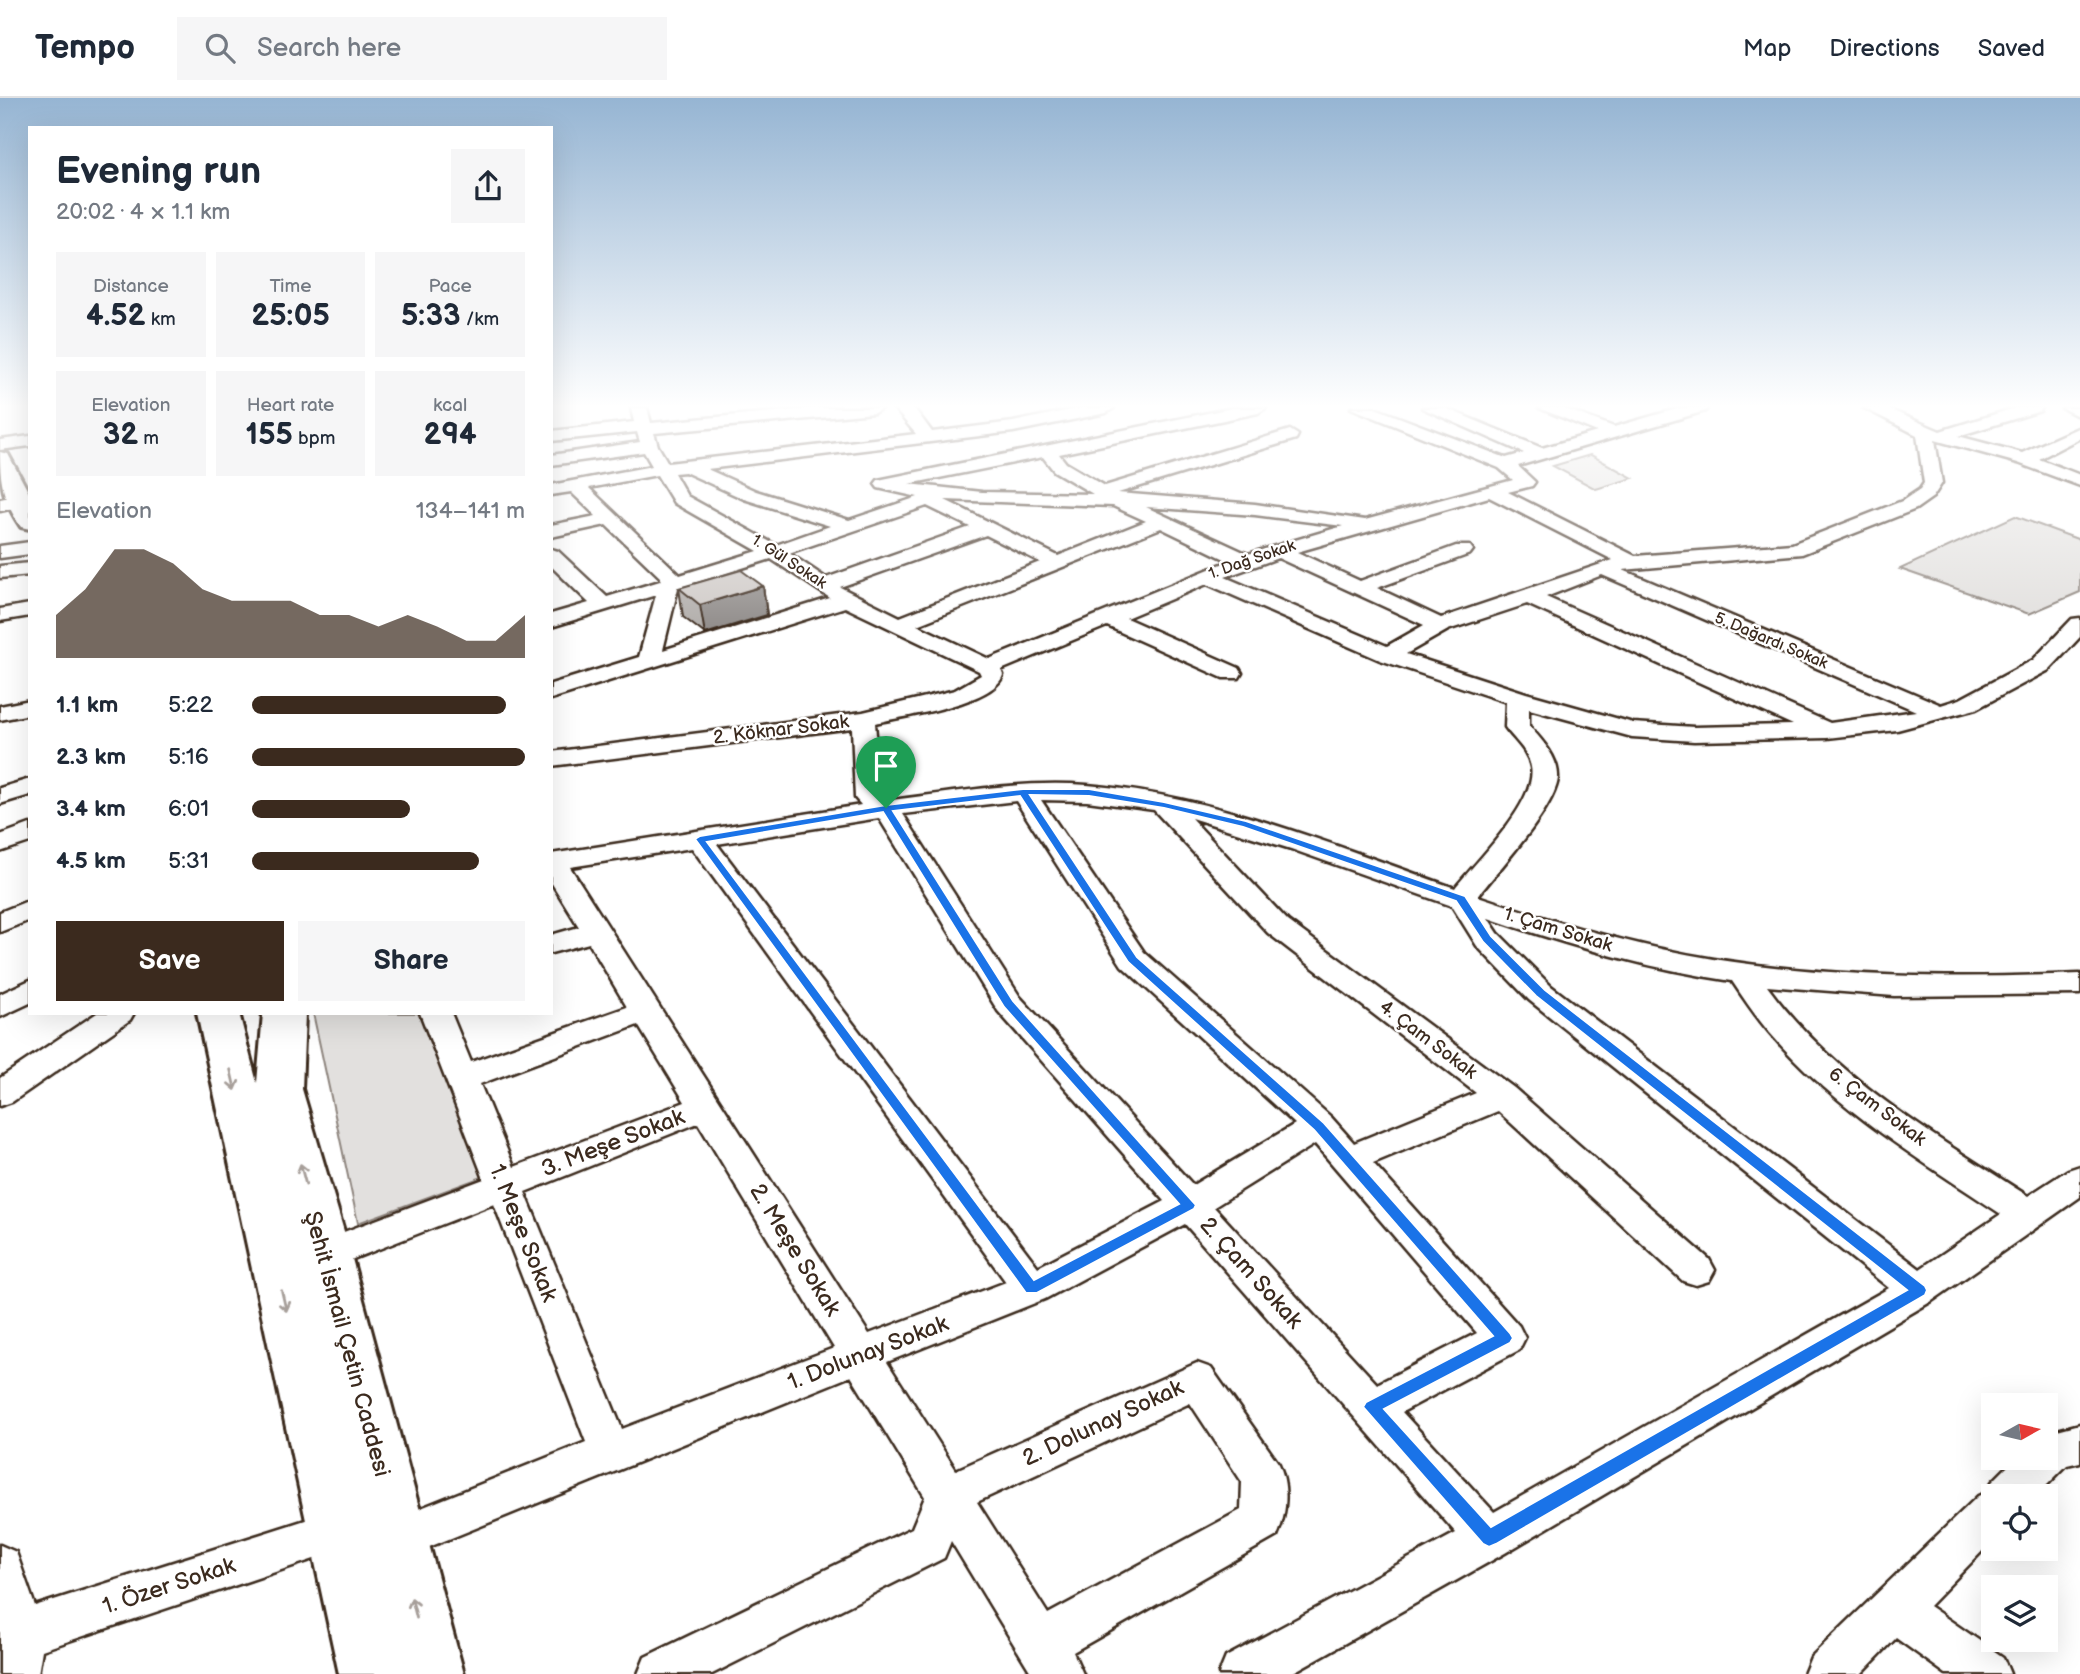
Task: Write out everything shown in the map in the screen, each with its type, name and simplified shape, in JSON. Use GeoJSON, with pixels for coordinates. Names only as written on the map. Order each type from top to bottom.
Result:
{"type":"FeatureCollection","features":[{"type":"Feature","properties":{"kind":"street"},"geometry":{"type":"LineString","coordinates":[[9,482],[21,511]]}},
{"type":"Feature","properties":{"kind":"street"},"geometry":{"type":"LineString","coordinates":[[553,490],[599,482]]}},
{"type":"Feature","properties":{"kind":"street","name":"1. Gül Sokak"},"geometry":{"type":"LineString","coordinates":[[670,482],[680,499],[699,512],[744,533],[847,600],[988,667]]}},
{"type":"Feature","properties":{"kind":"street"},"geometry":{"type":"LineString","coordinates":[[721,482],[750,495],[848,526]]}},
{"type":"Feature","properties":{"kind":"street"},"geometry":{"type":"LineString","coordinates":[[896,482],[884,484],[934,497],[1110,496],[1304,513],[1367,524]]}},
{"type":"Feature","properties":{"kind":"street"},"geometry":{"type":"LineString","coordinates":[[1085,482],[1161,522],[1246,561]]}},
{"type":"Feature","properties":{"kind":"street"},"geometry":{"type":"LineString","coordinates":[[1110,496],[1153,482]]}},
{"type":"Feature","properties":{"kind":"street","name":"1. Dağ Sokak"},"geometry":{"type":"LineString","coordinates":[[988,667],[1206,576],[1277,550],[1525,482]]}},
{"type":"Feature","properties":{"kind":"street"},"geometry":{"type":"LineString","coordinates":[[1388,655],[1440,625],[1528,597],[1602,568],[1632,562],[1796,550],[1909,505],[1927,493],[1933,482]]}},
{"type":"Feature","properties":{"kind":"street"},"geometry":{"type":"LineString","coordinates":[[576,486],[671,577],[649,662]]}},
{"type":"Feature","properties":{"kind":"street"},"geometry":{"type":"LineString","coordinates":[[1492,491],[1632,562]]}},
{"type":"Feature","properties":{"kind":"street"},"geometry":{"type":"LineString","coordinates":[[553,620],[774,552],[934,497],[987,528],[1057,563]]}},
{"type":"Feature","properties":{"kind":"street"},"geometry":{"type":"LineString","coordinates":[[553,531],[608,519]]}},
{"type":"Feature","properties":{"kind":"street"},"geometry":{"type":"LineString","coordinates":[[901,624],[1161,522]]}},
{"type":"Feature","properties":{"kind":"street"},"geometry":{"type":"LineString","coordinates":[[825,585],[987,528]]}},
{"type":"Feature","properties":{"kind":"street"},"geometry":{"type":"LineString","coordinates":[[0,552],[28,548]]}},
{"type":"Feature","properties":{"kind":"street"},"geometry":{"type":"LineString","coordinates":[[1277,550],[1440,625]]}},
{"type":"Feature","properties":{"kind":"street"},"geometry":{"type":"LineString","coordinates":[[1359,588],[1463,550]]}},
{"type":"Feature","properties":{"kind":"street"},"geometry":{"type":"LineString","coordinates":[[553,557],[603,605]]}},
{"type":"Feature","properties":{"kind":"street","name":"5. Dağardı Sokak"},"geometry":{"type":"LineString","coordinates":[[1602,568],[1940,713]]}},
{"type":"Feature","properties":{"kind":"street"},"geometry":{"type":"LineString","coordinates":[[0,572],[28,569]]}},
{"type":"Feature","properties":{"kind":"street"},"geometry":{"type":"LineString","coordinates":[[1206,576],[1388,655],[1518,698],[1632,730],[1694,734],[1827,731],[1897,723],[1940,713],[1968,704],[2041,665],[2080,624]]}},
{"type":"Feature","properties":{"kind":"street"},"geometry":{"type":"LineString","coordinates":[[1528,597],[1827,731]]}},
{"type":"Feature","properties":{"kind":"street"},"geometry":{"type":"LineString","coordinates":[[553,691],[847,600]]}},
{"type":"Feature","properties":{"kind":"street"},"geometry":{"type":"LineString","coordinates":[[0,615],[28,610]]}},
{"type":"Feature","properties":{"kind":"street"},"geometry":{"type":"LineString","coordinates":[[1107,617],[1231,673]]}},
{"type":"Feature","properties":{"kind":"street","name":"2. Köknar Sokak"},"geometry":{"type":"LineString","coordinates":[[553,758],[863,719],[963,695],[990,681],[992,675],[988,667]]}},
{"type":"Feature","properties":{"kind":"street"},"geometry":{"type":"LineString","coordinates":[[1518,698],[1517,727],[1538,751],[1545,779],[1537,800],[1461,898],[1487,939],[1540,993],[1919,1290]]}},
{"type":"Feature","properties":{"kind":"street"},"geometry":{"type":"LineString","coordinates":[[0,713],[28,707]]}},
{"type":"Feature","properties":{"kind":"street","name":"2. Çam Sokak"},"geometry":{"type":"LineString","coordinates":[[863,719],[868,798],[886,808],[1009,1004],[1489,1538]]}},
{"type":"Feature","properties":{"kind":"street"},"geometry":{"type":"LineString","coordinates":[[0,796],[28,788]]}},
{"type":"Feature","properties":{"kind":"street"},"geometry":{"type":"LineString","coordinates":[[1023,792],[1133,959],[1319,1126],[1505,1338],[1372,1407]]}},
{"type":"Feature","properties":{"kind":"street","name":"1. Çam Sokak"},"geometry":{"type":"LineString","coordinates":[[553,862],[886,808],[1023,792],[1089,793],[1164,805],[1246,824],[1622,950],[1743,975],[1886,988],[1970,989],[2080,984]]}},
{"type":"Feature","properties":{"kind":"street","name":"4. Çam Sokak"},"geometry":{"type":"LineString","coordinates":[[1164,805],[1278,927],[1502,1096],[1696,1270]]}},
{"type":"Feature","properties":{"kind":"street"},"geometry":{"type":"LineString","coordinates":[[0,844],[28,833]]}},
{"type":"Feature","properties":{"kind":"street"},"geometry":{"type":"LineString","coordinates":[[700,839],[1032,1288]]}},
{"type":"Feature","properties":{"kind":"street","name":"2. Meşe Sokak"},"geometry":{"type":"LineString","coordinates":[[553,864],[1050,1659]]}},
{"type":"Feature","properties":{"kind":"street"},"geometry":{"type":"LineString","coordinates":[[0,923],[28,910]]}},
{"type":"Feature","properties":{"kind":"street"},"geometry":{"type":"LineString","coordinates":[[553,943],[596,932]]}},
{"type":"Feature","properties":{"kind":"street","name":"6. Çam Sokak"},"geometry":{"type":"LineString","coordinates":[[1743,975],[1783,1027],[1841,1083],[2030,1215]]}},
{"type":"Feature","properties":{"kind":"street"},"geometry":{"type":"LineString","coordinates":[[0,1007],[28,991]]}},
{"type":"Feature","properties":{"kind":"street"},"geometry":{"type":"LineString","coordinates":[[461,1078],[646,1012]]}},
{"type":"Feature","properties":{"kind":"street"},"geometry":{"type":"LineString","coordinates":[[0,1094],[116,1015]]}},
{"type":"Feature","properties":{"kind":"street","name":"Şehit İsmail Çetin Caddesi"},"geometry":{"type":"LineString","coordinates":[[219,1015],[360,1544],[431,1674]]}},
{"type":"Feature","properties":{"kind":"street","name":"Şehit İsmail Çetin Caddesi"},"geometry":{"type":"LineString","coordinates":[[284,1015],[279,1089],[325,1255],[360,1544],[372,1674]]}},
{"type":"Feature","properties":{"kind":"street","name":"1. Meşe Sokak"},"geometry":{"type":"LineString","coordinates":[[437,1015],[611,1452]]}},
{"type":"Feature","properties":{"kind":"street"},"geometry":{"type":"LineString","coordinates":[[1349,1158],[1502,1096]]}},
{"type":"Feature","properties":{"kind":"street","name":"3. Meşe Sokak"},"geometry":{"type":"LineString","coordinates":[[325,1255],[706,1108]]}},
{"type":"Feature","properties":{"kind":"street","name":"1. Dolunay Sokak"},"geometry":{"type":"LineString","coordinates":[[360,1544],[861,1357],[1032,1288],[1189,1205],[1319,1126]]}},
{"type":"Feature","properties":{"kind":"street"},"geometry":{"type":"LineString","coordinates":[[1242,1674],[1489,1538],[1919,1290],[2080,1179]]}},
{"type":"Feature","properties":{"kind":"street","name":"2. Dolunay Sokak"},"geometry":{"type":"LineString","coordinates":[[947,1495],[1197,1380],[1264,1478],[1262,1521],[1050,1659]]}},
{"type":"Feature","properties":{"kind":"street"},"geometry":{"type":"LineString","coordinates":[[2022,1484],[2061,1454]]}},
{"type":"Feature","properties":{"kind":"street"},"geometry":{"type":"LineString","coordinates":[[662,1674],[928,1543],[947,1495]]}},
{"type":"Feature","properties":{"kind":"street"},"geometry":{"type":"LineString","coordinates":[[1828,1674],[1981,1522]]}},
{"type":"Feature","properties":{"kind":"street","name":"1. Özer Sokak"},"geometry":{"type":"LineString","coordinates":[[12,1649],[360,1544]]}},
{"type":"Feature","properties":{"kind":"street"},"geometry":{"type":"LineString","coordinates":[[0,1567],[12,1649]]}},
{"type":"Feature","properties":{"kind":"street"},"geometry":{"type":"LineString","coordinates":[[1894,1608],[1986,1674]]}},
{"type":"Feature","properties":{"kind":"shaded area"},"geometry":{"type":"Polygon","coordinates":[[[1582,482],[1621,482],[1596,489],[1582,482]]]}},
{"type":"Feature","properties":{"kind":"shaded area"},"geometry":{"type":"Polygon","coordinates":[[[2015,516],[2080,540],[2080,592],[2029,614],[1900,569],[2015,516]]]}},
{"type":"Feature","properties":{"kind":"shaded area"},"geometry":{"type":"Polygon","coordinates":[[[313,1015],[423,1015],[493,1173],[358,1223],[313,1015]]]}},
{"type":"Feature","properties":{"kind":"building"},"geometry":{"type":"Polygon","coordinates":[[[741,570],[763,586],[700,605],[679,588],[741,570]]]}},
{"type":"Feature","properties":{"kind":"route"},"geometry":{"type":"LineString","coordinates":[[886,808],[954,800],[1023,792],[1133,959],[1319,1126],[1505,1338],[1372,1407],[1489,1538],[1919,1290],[1540,993],[1487,939],[1461,898],[1246,824],[1164,805],[1089,793],[1023,792],[886,808],[700,839],[1032,1288],[1189,1205],[1009,1004],[886,808]]}}]}
